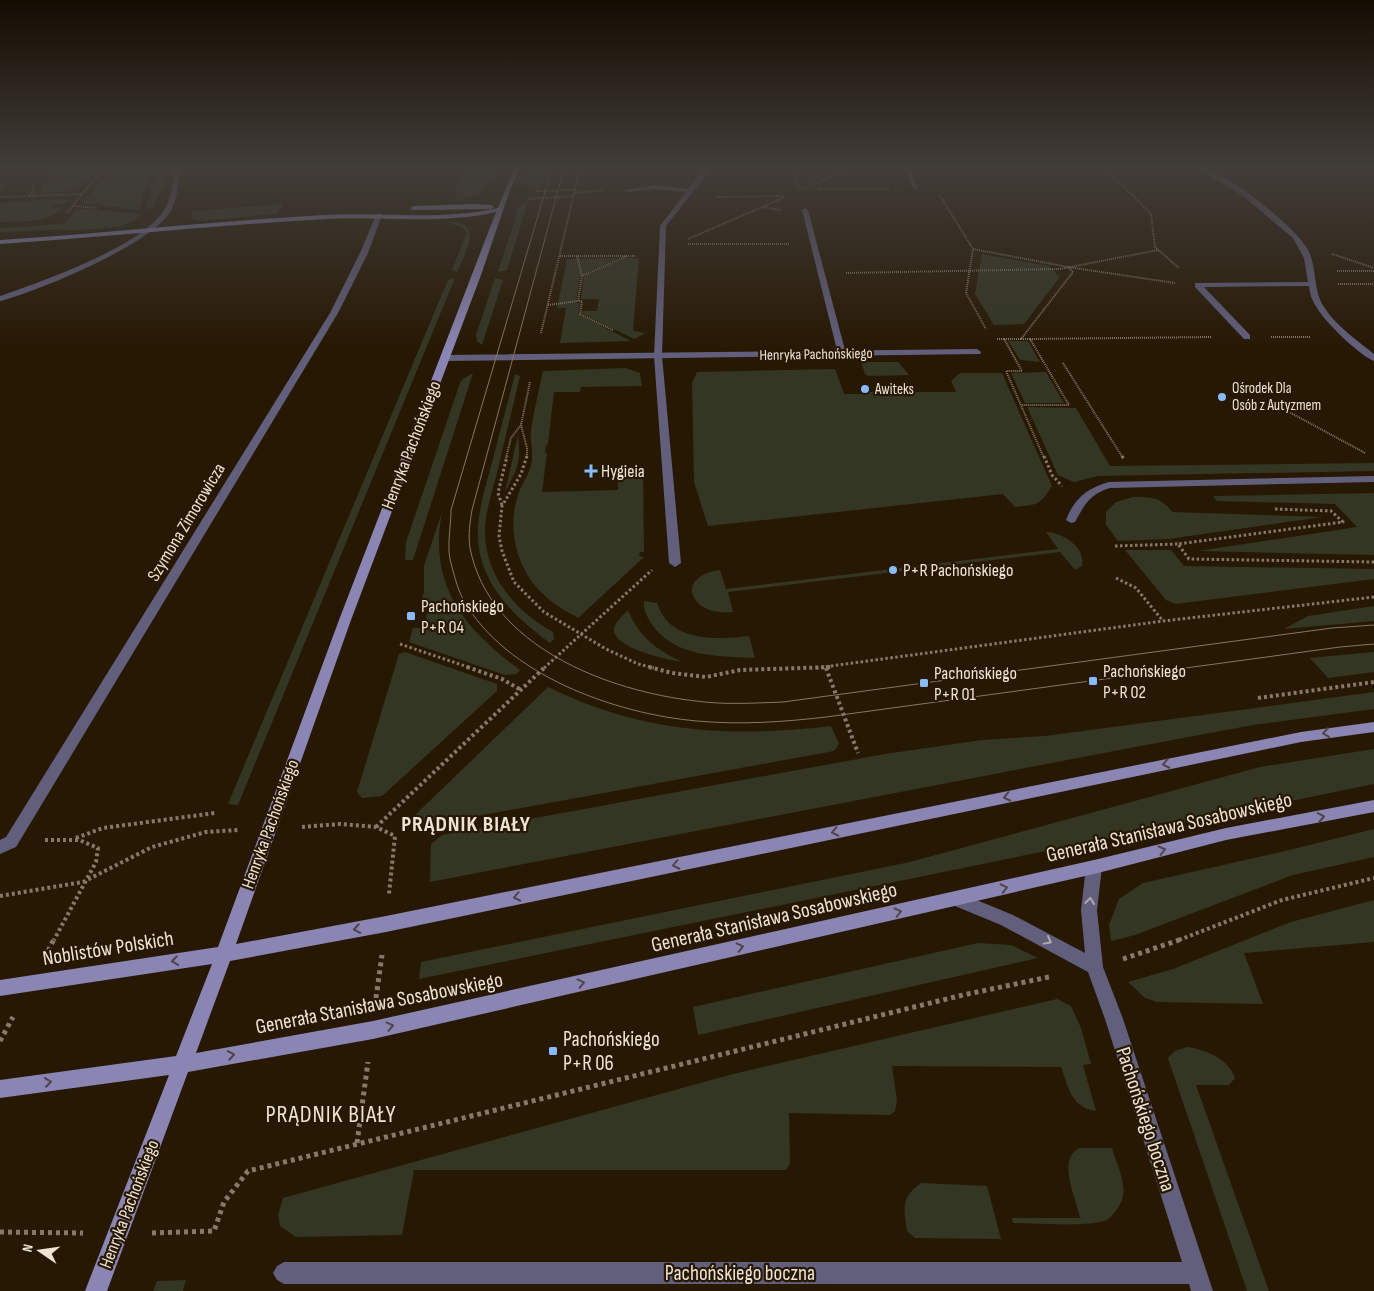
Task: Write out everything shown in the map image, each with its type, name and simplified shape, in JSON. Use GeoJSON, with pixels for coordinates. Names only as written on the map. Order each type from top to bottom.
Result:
{"type":"FeatureCollection","features":[{"type":"Feature","properties":{"kind":"street"},"geometry":{"type":"LineString","coordinates":[[0,299],[70,272],[153,228]]}},
{"type":"Feature","properties":{"kind":"street"},"geometry":{"type":"LineString","coordinates":[[0,242],[183,228]]}},
{"type":"Feature","properties":{"kind":"street","name":"Szymona Zimorowicza"},"geometry":{"type":"LineString","coordinates":[[6,844],[334,313],[364,253],[374,228]]}},
{"type":"Feature","properties":{"kind":"street","name":"Henryka Pachońskiego"},"geometry":{"type":"LineString","coordinates":[[96,1291],[224,954],[270,821],[493,228]]}},
{"type":"Feature","properties":{"kind":"street"},"geometry":{"type":"LineString","coordinates":[[663,228],[658,356],[675,563]]}},
{"type":"Feature","properties":{"kind":"street"},"geometry":{"type":"LineString","coordinates":[[810,228],[842,354]]}},
{"type":"Feature","properties":{"kind":"street"},"geometry":{"type":"LineString","coordinates":[[1284,228],[1297,239],[1308,258],[1312,284],[1317,302],[1323,312],[1374,358]]}},
{"type":"Feature","properties":{"kind":"street"},"geometry":{"type":"LineString","coordinates":[[1198,285],[1312,284]]}},
{"type":"Feature","properties":{"kind":"street"},"geometry":{"type":"LineString","coordinates":[[1198,285],[1247,336]]}},
{"type":"Feature","properties":{"kind":"street","name":"Henryka Pachońskiego"},"geometry":{"type":"LineString","coordinates":[[444,358],[977,352]]}},
{"type":"Feature","properties":{"kind":"street"},"geometry":{"type":"LineString","coordinates":[[1071,520],[1075,509],[1083,497],[1098,488],[1109,485],[1374,479]]}},
{"type":"Feature","properties":{"kind":"street"},"geometry":{"type":"LineString","coordinates":[[224,954],[386,924],[1301,737],[1374,727]]}},
{"type":"Feature","properties":{"kind":"street","name":"Generała Stanisława Sosabowskiego"},"geometry":{"type":"LineString","coordinates":[[182,1064],[373,1030],[956,899],[1226,834],[1374,806]]}},
{"type":"Feature","properties":{"kind":"street","name":"Pachońskiego boczna"},"geometry":{"type":"LineString","coordinates":[[284,1273],[1199,1282],[1114,1019],[1095,967],[1089,910],[1094,867]]}},
{"type":"Feature","properties":{"kind":"street"},"geometry":{"type":"LineString","coordinates":[[956,899],[1007,920],[1095,967]]}},
{"type":"Feature","properties":{"kind":"street","name":"Noblistów Polskich"},"geometry":{"type":"LineString","coordinates":[[0,988],[224,954]]}},
{"type":"Feature","properties":{"kind":"street"},"geometry":{"type":"LineString","coordinates":[[0,1089],[182,1064]]}},
{"type":"Feature","properties":{"kind":"path"},"geometry":{"type":"LineString","coordinates":[[540,337],[566,228]]}},
{"type":"Feature","properties":{"kind":"path"},"geometry":{"type":"LineString","coordinates":[[560,256],[627,256],[663,253],[676,244],[712,228]]}},
{"type":"Feature","properties":{"kind":"path"},"geometry":{"type":"LineString","coordinates":[[1152,228],[1155,247],[1198,285]]}},
{"type":"Feature","properties":{"kind":"path"},"geometry":{"type":"LineString","coordinates":[[676,244],[797,244]]}},
{"type":"Feature","properties":{"kind":"path"},"geometry":{"type":"LineString","coordinates":[[973,249],[1068,267],[1198,285]]}},
{"type":"Feature","properties":{"kind":"path"},"geometry":{"type":"LineString","coordinates":[[822,273],[1060,269],[1158,250]]}},
{"type":"Feature","properties":{"kind":"path"},"geometry":{"type":"LineString","coordinates":[[1332,253],[1374,269]]}},
{"type":"Feature","properties":{"kind":"path"},"geometry":{"type":"LineString","coordinates":[[577,256],[582,276],[578,301]]}},
{"type":"Feature","properties":{"kind":"path"},"geometry":{"type":"LineString","coordinates":[[582,276],[627,256]]}},
{"type":"Feature","properties":{"kind":"path"},"geometry":{"type":"LineString","coordinates":[[1021,339],[1073,272],[1068,267]]}},
{"type":"Feature","properties":{"kind":"path"},"geometry":{"type":"LineString","coordinates":[[1327,284],[1322,271],[1374,269]]}},
{"type":"Feature","properties":{"kind":"path"},"geometry":{"type":"LineString","coordinates":[[1312,284],[1374,284]]}},
{"type":"Feature","properties":{"kind":"path"},"geometry":{"type":"LineString","coordinates":[[548,305],[582,301],[580,314],[638,344],[638,356]]}},
{"type":"Feature","properties":{"kind":"path"},"geometry":{"type":"LineString","coordinates":[[1004,339],[1051,338]]}},
{"type":"Feature","properties":{"kind":"path"},"geometry":{"type":"LineString","coordinates":[[1022,405],[1069,405],[1030,339]]}},
{"type":"Feature","properties":{"kind":"path"},"geometry":{"type":"LineString","coordinates":[[1063,363],[1124,460]]}},
{"type":"Feature","properties":{"kind":"path"},"geometry":{"type":"LineString","coordinates":[[502,506],[521,474],[527,457],[527,448],[521,425],[530,378]]}},
{"type":"Feature","properties":{"kind":"path"},"geometry":{"type":"LineString","coordinates":[[1278,406],[1371,457],[1361,457]]}},
{"type":"Feature","properties":{"kind":"path"},"geometry":{"type":"LineString","coordinates":[[521,425],[511,438],[498,493],[502,506],[499,536],[514,582],[533,603],[606,649],[638,664],[692,676],[706,678],[740,670],[826,668],[1164,621],[1374,598]]}},
{"type":"Feature","properties":{"kind":"path"},"geometry":{"type":"LineString","coordinates":[[1115,546],[1178,544],[1343,522],[1331,511],[1275,509]]}},
{"type":"Feature","properties":{"kind":"path"},"geometry":{"type":"LineString","coordinates":[[1178,544],[1189,559],[1374,562]]}},
{"type":"Feature","properties":{"kind":"path"},"geometry":{"type":"LineString","coordinates":[[376,827],[580,634],[650,571]]}},
{"type":"Feature","properties":{"kind":"path"},"geometry":{"type":"LineString","coordinates":[[1116,578],[1136,588],[1164,621]]}},
{"type":"Feature","properties":{"kind":"path"},"geometry":{"type":"LineString","coordinates":[[400,644],[502,679],[521,690]]}},
{"type":"Feature","properties":{"kind":"path"},"geometry":{"type":"LineString","coordinates":[[826,668],[858,753]]}},
{"type":"Feature","properties":{"kind":"path"},"geometry":{"type":"LineString","coordinates":[[1258,698],[1374,682]]}},
{"type":"Feature","properties":{"kind":"path"},"geometry":{"type":"LineString","coordinates":[[74,839],[103,828],[215,813]]}},
{"type":"Feature","properties":{"kind":"path"},"geometry":{"type":"LineString","coordinates":[[340,824],[376,827],[395,836],[390,884]]}},
{"type":"Feature","properties":{"kind":"path"},"geometry":{"type":"LineString","coordinates":[[0,896],[83,882],[152,847],[206,832]]}},
{"type":"Feature","properties":{"kind":"path"},"geometry":{"type":"LineString","coordinates":[[6,844],[74,839],[88,842],[98,848],[96,862],[83,882],[58,932]]}},
{"type":"Feature","properties":{"kind":"path"},"geometry":{"type":"LineString","coordinates":[[1116,961],[1167,945],[1282,900],[1374,878]]}},
{"type":"Feature","properties":{"kind":"path"},"geometry":{"type":"LineString","coordinates":[[378,984],[380,969]]}},
{"type":"Feature","properties":{"kind":"path"},"geometry":{"type":"LineString","coordinates":[[172,1233],[214,1231],[224,1202],[248,1171],[963,995],[1053,976]]}},
{"type":"Feature","properties":{"kind":"path"},"geometry":{"type":"LineString","coordinates":[[0,1042],[14,1015]]}},
{"type":"Feature","properties":{"kind":"path"},"geometry":{"type":"LineString","coordinates":[[358,1143],[366,1083]]}},
{"type":"Feature","properties":{"kind":"path"},"geometry":{"type":"LineString","coordinates":[[0,1232],[63,1233]]}},
{"type":"Feature","properties":{"kind":"green space"},"geometry":{"type":"Polygon","coordinates":[[[0,228],[104,228],[38,230],[0,233],[0,228]]]}},
{"type":"Feature","properties":{"kind":"green space"},"geometry":{"type":"Polygon","coordinates":[[[463,228],[467,228],[470,239],[457,272],[452,270],[467,232],[463,228]]]}},
{"type":"Feature","properties":{"kind":"green space"},"geometry":{"type":"Polygon","coordinates":[[[512,228],[520,228],[507,270],[498,272],[512,228]]]}},
{"type":"Feature","properties":{"kind":"green space"},"geometry":{"type":"Polygon","coordinates":[[[982,254],[1049,266],[1060,277],[1024,324],[994,325],[975,294],[982,254]]]}},
{"type":"Feature","properties":{"kind":"green space"},"geometry":{"type":"Polygon","coordinates":[[[619,258],[580,276],[576,303],[580,303],[578,314],[631,341],[560,343],[566,308],[557,308],[567,259],[619,258]]]}},
{"type":"Feature","properties":{"kind":"green space"},"geometry":{"type":"Polygon","coordinates":[[[625,258],[639,258],[633,331],[646,333],[634,339],[582,313],[582,311],[597,311],[599,299],[581,299],[584,276],[625,258]]]}},
{"type":"Feature","properties":{"kind":"green space"},"geometry":{"type":"Polygon","coordinates":[[[455,278],[238,805],[228,804],[448,280],[455,278]]]}},
{"type":"Feature","properties":{"kind":"green space"},"geometry":{"type":"Polygon","coordinates":[[[495,278],[503,280],[482,345],[477,341],[476,335],[495,278]]]}},
{"type":"Feature","properties":{"kind":"green space"},"geometry":{"type":"Polygon","coordinates":[[[1008,341],[1028,341],[1040,362],[1020,360],[1008,341]]]}},
{"type":"Feature","properties":{"kind":"green space"},"geometry":{"type":"Polygon","coordinates":[[[861,362],[898,362],[909,375],[869,376],[865,374],[861,362]]]}},
{"type":"Feature","properties":{"kind":"green space"},"geometry":{"type":"Polygon","coordinates":[[[625,368],[640,373],[642,386],[581,387],[580,392],[554,392],[548,444],[546,445],[545,453],[547,453],[542,492],[618,490],[618,468],[643,467],[644,552],[640,552],[639,556],[644,557],[578,618],[547,598],[526,572],[516,547],[513,519],[515,505],[531,465],[531,430],[543,371],[625,368]]]}},
{"type":"Feature","properties":{"kind":"green space"},"geometry":{"type":"Polygon","coordinates":[[[835,369],[844,394],[864,394],[864,392],[956,392],[951,381],[960,373],[1002,373],[1052,486],[1037,503],[1015,507],[1003,494],[708,526],[694,482],[692,383],[697,372],[835,369]]]}},
{"type":"Feature","properties":{"kind":"green space"},"geometry":{"type":"Polygon","coordinates":[[[1046,372],[1064,403],[1025,403],[1011,373],[1046,372]]]}},
{"type":"Feature","properties":{"kind":"green space"},"geometry":{"type":"Polygon","coordinates":[[[473,373],[413,560],[405,560],[406,542],[460,383],[473,373]]]}},
{"type":"Feature","properties":{"kind":"green space"},"geometry":{"type":"Polygon","coordinates":[[[515,374],[520,376],[488,506],[485,529],[486,546],[490,562],[504,590],[526,614],[553,632],[554,639],[550,643],[512,611],[501,598],[492,584],[480,554],[478,528],[480,510],[515,374]]]}},
{"type":"Feature","properties":{"kind":"green space"},"geometry":{"type":"Polygon","coordinates":[[[1027,407],[1076,408],[1110,466],[1374,463],[1374,471],[1098,476],[1074,482],[1058,475],[1027,407]]]}},
{"type":"Feature","properties":{"kind":"green space"},"geometry":{"type":"Polygon","coordinates":[[[518,435],[518,465],[505,492],[518,435]]]}},
{"type":"Feature","properties":{"kind":"green space"},"geometry":{"type":"Polygon","coordinates":[[[1374,493],[1374,555],[1198,551],[1357,527],[1335,504],[1217,501],[1213,496],[1374,493]]]}},
{"type":"Feature","properties":{"kind":"green space"},"geometry":{"type":"Polygon","coordinates":[[[1133,497],[1155,499],[1164,503],[1172,512],[1322,517],[1168,539],[1118,541],[1106,525],[1106,512],[1116,502],[1133,497]]]}},
{"type":"Feature","properties":{"kind":"green space"},"geometry":{"type":"Polygon","coordinates":[[[442,512],[439,538],[440,562],[446,583],[455,603],[482,638],[520,670],[516,674],[505,675],[409,642],[413,628],[423,628],[430,603],[421,603],[424,591],[424,566],[442,512]]]}},
{"type":"Feature","properties":{"kind":"green space"},"geometry":{"type":"Polygon","coordinates":[[[1046,532],[1059,535],[1072,542],[1080,553],[1082,566],[1075,570],[1060,552],[728,592],[733,612],[718,612],[706,608],[697,602],[693,595],[692,587],[696,580],[706,574],[720,570],[726,589],[1058,549],[1046,532]]]}},
{"type":"Feature","properties":{"kind":"green space"},"geometry":{"type":"Polygon","coordinates":[[[1125,550],[1171,550],[1184,566],[1374,569],[1374,579],[1175,604],[1166,600],[1125,550]]]}},
{"type":"Feature","properties":{"kind":"green space"},"geometry":{"type":"Polygon","coordinates":[[[644,601],[657,603],[663,616],[672,625],[683,632],[695,636],[722,638],[749,636],[755,658],[726,657],[698,653],[672,643],[651,623],[645,610],[644,601]]]}},
{"type":"Feature","properties":{"kind":"green space"},"geometry":{"type":"Polygon","coordinates":[[[1374,606],[1374,621],[1284,629],[1308,616],[1374,606]]]}},
{"type":"Feature","properties":{"kind":"green space"},"geometry":{"type":"Polygon","coordinates":[[[628,610],[638,628],[650,642],[682,662],[642,652],[622,642],[616,636],[614,629],[618,621],[628,610]]]}},
{"type":"Feature","properties":{"kind":"green space"},"geometry":{"type":"Polygon","coordinates":[[[405,652],[497,684],[497,691],[382,796],[362,798],[357,792],[399,654],[405,652]]]}},
{"type":"Feature","properties":{"kind":"green space"},"geometry":{"type":"Polygon","coordinates":[[[1374,652],[1374,672],[1328,678],[1310,658],[1374,652]]]}},
{"type":"Feature","properties":{"kind":"green space"},"geometry":{"type":"Polygon","coordinates":[[[548,687],[618,714],[652,723],[687,728],[757,731],[831,726],[839,744],[834,751],[423,826],[415,815],[548,687]]]}},
{"type":"Feature","properties":{"kind":"green space"},"geometry":{"type":"Polygon","coordinates":[[[1374,692],[1374,709],[1253,725],[430,882],[431,844],[442,835],[885,754],[982,740],[1045,736],[1374,692]]]}},
{"type":"Feature","properties":{"kind":"green space"},"geometry":{"type":"Polygon","coordinates":[[[1374,749],[1374,784],[419,979],[421,962],[910,862],[1260,767],[1374,749]]]}},
{"type":"Feature","properties":{"kind":"green space"},"geometry":{"type":"Polygon","coordinates":[[[1374,829],[1374,857],[1293,875],[1135,935],[1111,941],[1109,925],[1119,899],[1143,883],[1374,829]]]}},
{"type":"Feature","properties":{"kind":"green space"},"geometry":{"type":"Polygon","coordinates":[[[1374,900],[1374,942],[1244,953],[1263,1004],[1157,1002],[1145,998],[1128,982],[1173,969],[1291,922],[1374,900]]]}},
{"type":"Feature","properties":{"kind":"green space"},"geometry":{"type":"Polygon","coordinates":[[[978,943],[1011,945],[1038,958],[698,1035],[693,1007],[978,943]]]}},
{"type":"Feature","properties":{"kind":"green space"},"geometry":{"type":"Polygon","coordinates":[[[1057,999],[1071,1006],[1081,1028],[1091,1064],[1083,1065],[1096,1111],[1081,1106],[1076,1101],[1061,1067],[892,1066],[897,1100],[895,1111],[890,1115],[789,1113],[790,1163],[786,1170],[414,1170],[402,1235],[296,1237],[280,1226],[278,1215],[283,1198],[733,1074],[1057,999]]]}},
{"type":"Feature","properties":{"kind":"green space"},"geometry":{"type":"Polygon","coordinates":[[[1187,1047],[1202,1050],[1222,1060],[1232,1071],[1235,1078],[1229,1085],[1196,1085],[1269,1291],[1247,1291],[1168,1058],[1175,1051],[1187,1047]]]}},
{"type":"Feature","properties":{"kind":"green space"},"geometry":{"type":"Polygon","coordinates":[[[1080,1148],[1112,1148],[1124,1190],[1121,1202],[1113,1215],[1101,1222],[1090,1223],[1013,1223],[1012,1218],[1080,1218],[1068,1169],[1069,1160],[1073,1153],[1080,1148]]]}},
{"type":"Feature","properties":{"kind":"green space"},"geometry":{"type":"Polygon","coordinates":[[[921,1183],[987,1186],[1001,1239],[915,1238],[907,1231],[905,1204],[914,1188],[921,1183]]]}},
{"type":"Feature","properties":{"kind":"green space"},"geometry":{"type":"Polygon","coordinates":[[[186,1280],[183,1291],[153,1291],[157,1281],[186,1280]]]}},
{"type":"Feature","properties":{"kind":"tram line"},"geometry":{"type":"LineString","coordinates":[[534,228],[451,510],[449,553],[457,585],[463,599],[482,626],[506,649],[534,669],[565,686],[632,710],[665,717],[730,723],[762,722],[826,717],[1340,647],[1374,644]]}},
{"type":"Feature","properties":{"kind":"tram line"},"geometry":{"type":"LineString","coordinates":[[548,228],[472,510],[469,533],[470,548],[482,582],[501,612],[526,637],[557,658],[590,674],[626,687],[662,696],[696,701],[718,703],[783,702],[1332,628],[1374,625]]}},
{"type":"Feature","properties":{"kind":"place","name":"Awiteks"},"geometry":{"type":"Point","coordinates":[865,389]}},
{"type":"Feature","properties":{"kind":"place","name":"Ośrodek Dla Osób z Autyzmem"},"geometry":{"type":"Point","coordinates":[1222,397]}},
{"type":"Feature","properties":{"kind":"place","name":"Hygieia"},"geometry":{"type":"Point","coordinates":[591,471]}},
{"type":"Feature","properties":{"kind":"place","name":"P+R Pachońskiego"},"geometry":{"type":"Point","coordinates":[893,570]}},
{"type":"Feature","properties":{"kind":"place","name":"Pachońskiego P+R 04"},"geometry":{"type":"Point","coordinates":[411,616]}},
{"type":"Feature","properties":{"kind":"place","name":"Pachońskiego P+R 02"},"geometry":{"type":"Point","coordinates":[1093,681]}},
{"type":"Feature","properties":{"kind":"place","name":"Pachońskiego P+R 01"},"geometry":{"type":"Point","coordinates":[924,683]}},
{"type":"Feature","properties":{"kind":"place","name":"Pachońskiego P+R 06"},"geometry":{"type":"Point","coordinates":[553,1051]}},
{"type":"Feature","properties":{"kind":"district","name":"PRĄDNIK BIAŁY"},"geometry":{"type":"Point","coordinates":[466,823]}},
{"type":"Feature","properties":{"kind":"district","name":"PRĄDNIK BIAŁY"},"geometry":{"type":"Point","coordinates":[331,1114]}}]}
